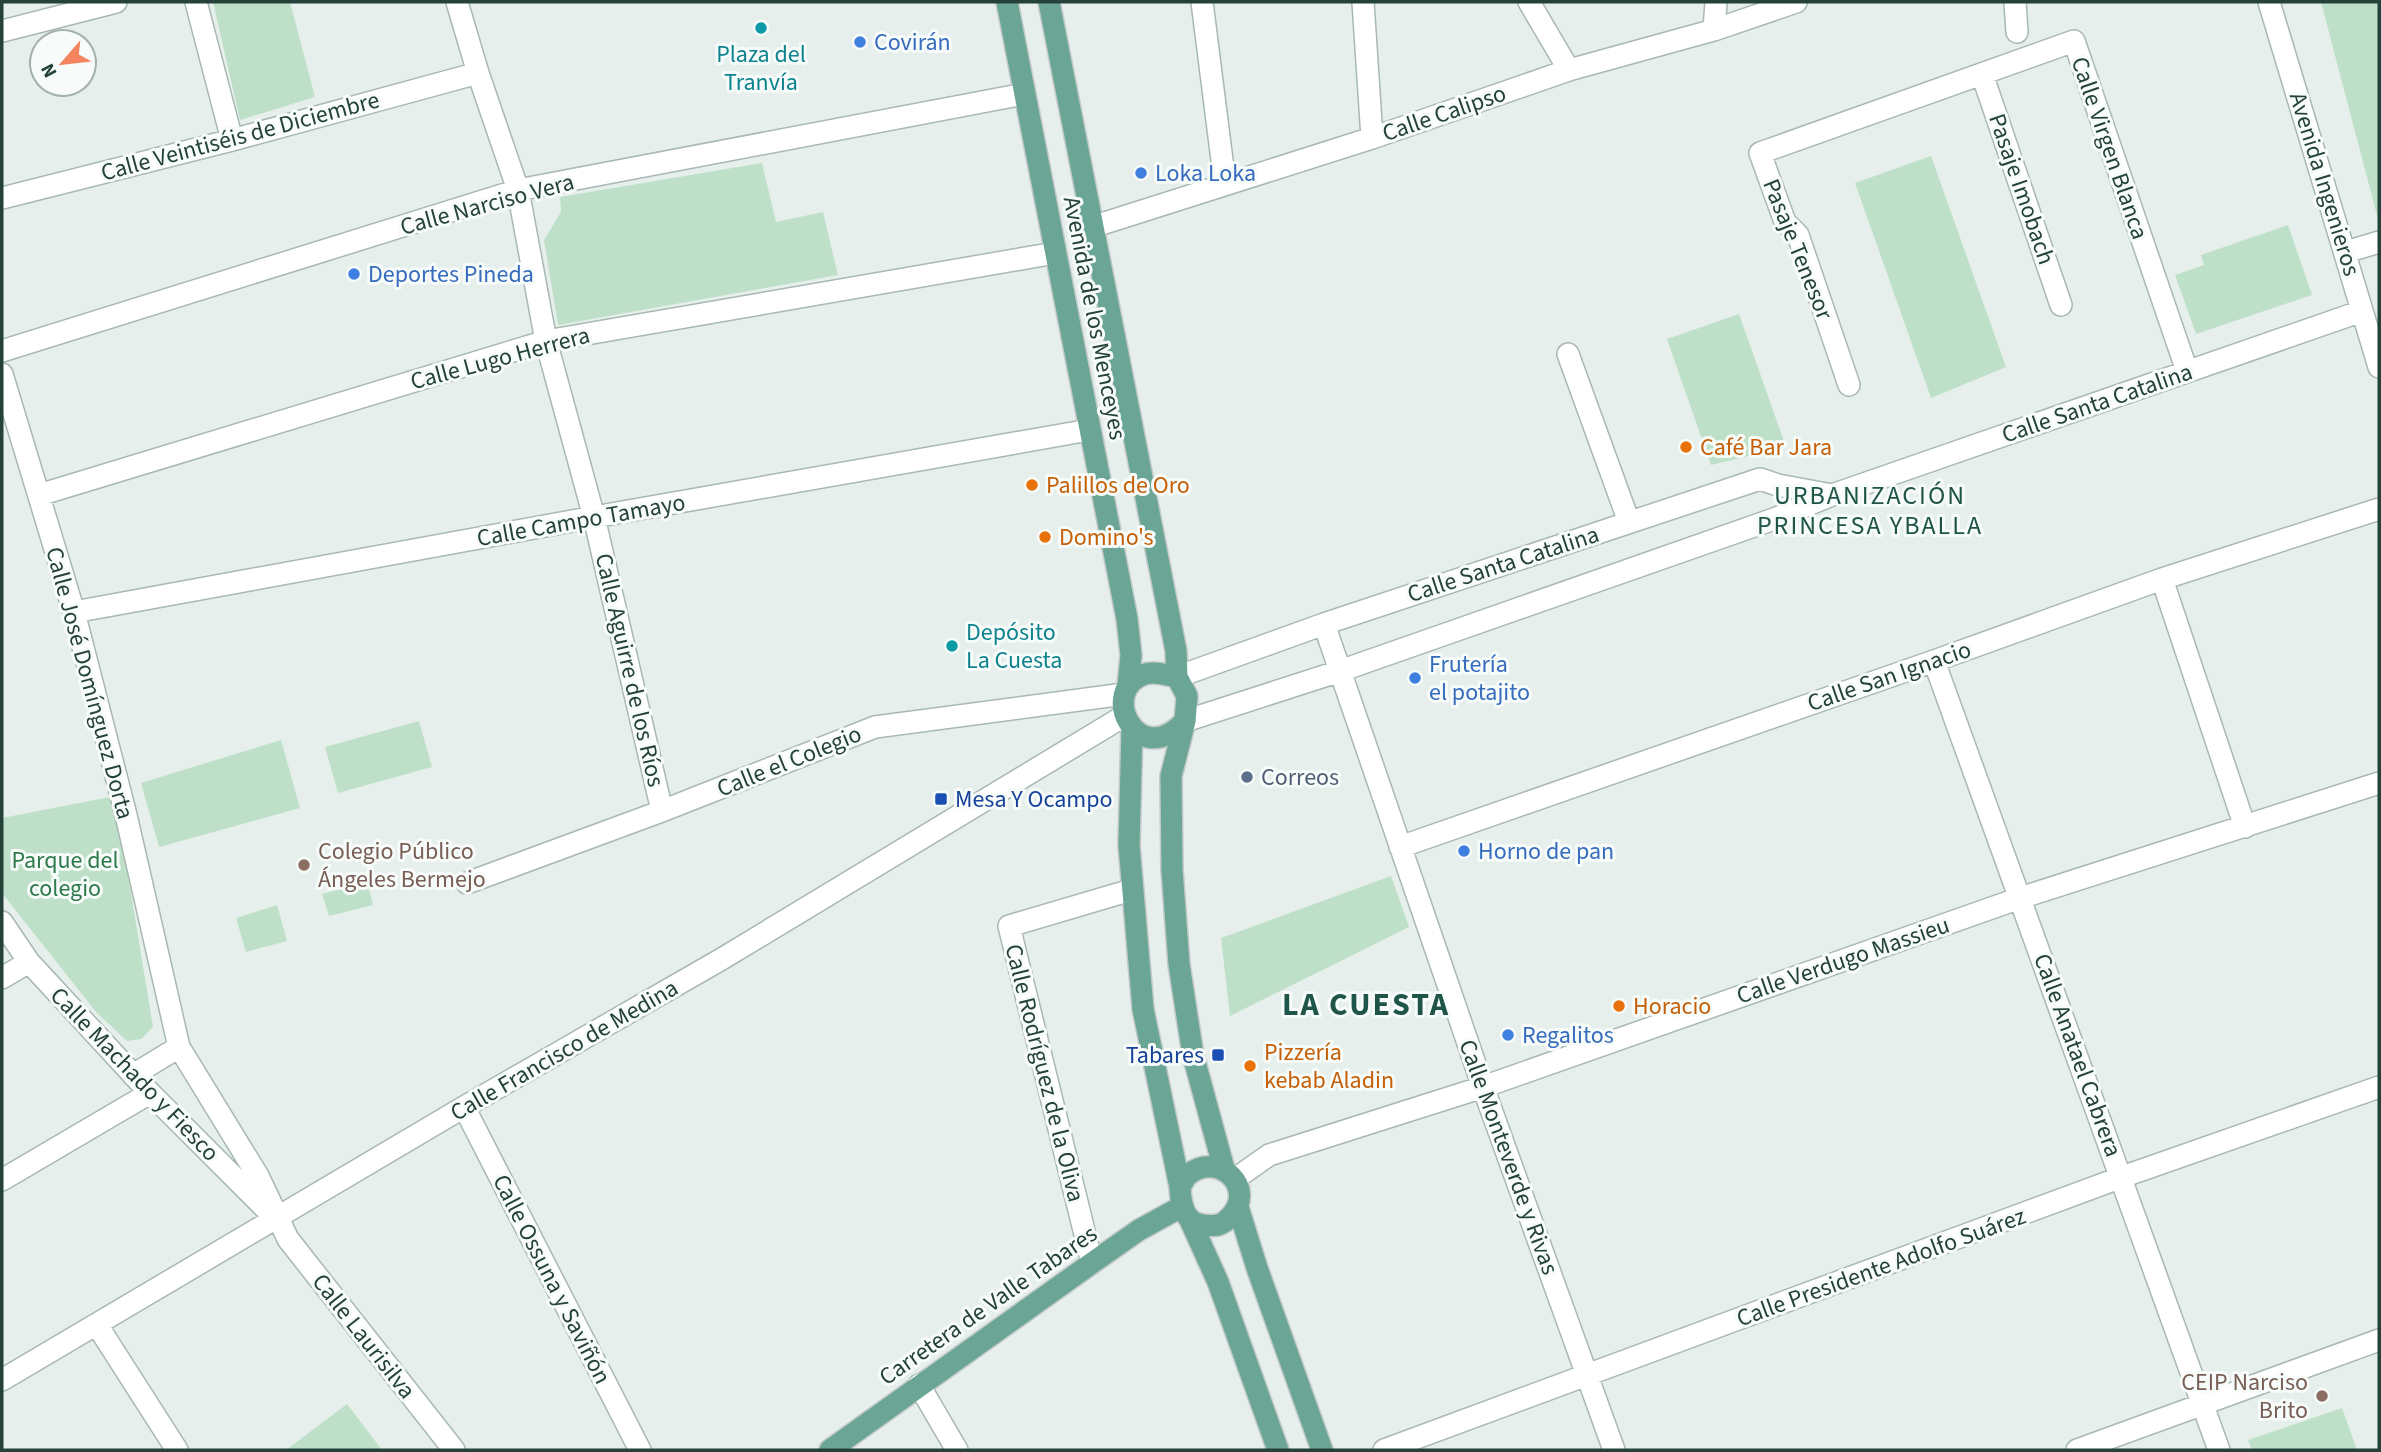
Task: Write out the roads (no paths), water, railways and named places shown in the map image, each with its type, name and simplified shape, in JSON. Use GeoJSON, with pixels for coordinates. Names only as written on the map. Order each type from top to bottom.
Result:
{"type":"FeatureCollection","features":[{"type":"Feature","properties":{"kind":"main road","name":"Avenida de los Menceyes"},"geometry":{"type":"LineString","coordinates":[[1007,2],[1127,619],[1131,655],[1126,690]]}},
{"type":"Feature","properties":{"kind":"main road","name":"Avenida de los Menceyes"},"geometry":{"type":"LineString","coordinates":[[1049,2],[1176,651],[1177,677]]}},
{"type":"Feature","properties":{"kind":"main road"},"geometry":{"type":"LineString","coordinates":[[1278,1450],[1218,1282],[1184,1205],[1143,1009],[1131,890],[1126,690],[1144,674],[1177,677],[1187,696],[1185,722],[1171,776],[1172,870],[1179,964],[1193,1055],[1229,1174],[1240,1192],[1238,1207],[1322,1450]]}},
{"type":"Feature","properties":{"kind":"main road"},"geometry":{"type":"LineString","coordinates":[[1128,723],[1147,738],[1162,738],[1175,732],[1185,722]]}},
{"type":"Feature","properties":{"kind":"main road"},"geometry":{"type":"LineString","coordinates":[[1229,1174],[1208,1166],[1188,1174],[1184,1205],[1204,1227],[1224,1223],[1238,1207]]}},
{"type":"Feature","properties":{"kind":"main road","name":"Carretera de Valle Tabares"},"geometry":{"type":"LineString","coordinates":[[830,1450],[1092,1262],[1139,1230],[1184,1205]]}},
{"type":"Feature","properties":{"kind":"street"},"geometry":{"type":"LineString","coordinates":[[2,31],[116,2]]}},
{"type":"Feature","properties":{"kind":"street"},"geometry":{"type":"LineString","coordinates":[[196,2],[232,140]]}},
{"type":"Feature","properties":{"kind":"street","name":"Calle Aguirre de los Ríos"},"geometry":{"type":"LineString","coordinates":[[457,2],[518,190],[546,341],[594,517],[662,811]]}},
{"type":"Feature","properties":{"kind":"street"},"geometry":{"type":"LineString","coordinates":[[1202,2],[1225,184]]}},
{"type":"Feature","properties":{"kind":"street"},"geometry":{"type":"LineString","coordinates":[[1363,2],[1372,138]]}},
{"type":"Feature","properties":{"kind":"street"},"geometry":{"type":"LineString","coordinates":[[1529,2],[1569,70]]}},
{"type":"Feature","properties":{"kind":"street"},"geometry":{"type":"LineString","coordinates":[[1714,30],[1716,2]]}},
{"type":"Feature","properties":{"kind":"street","name":"Calle Calipso"},"geometry":{"type":"LineString","coordinates":[[1093,227],[1372,138],[1569,70],[1714,30],[1796,2]]}},
{"type":"Feature","properties":{"kind":"street"},"geometry":{"type":"LineString","coordinates":[[2015,2],[2017,32]]}},
{"type":"Feature","properties":{"kind":"street","name":"Avenida Ingenieros"},"geometry":{"type":"LineString","coordinates":[[2269,2],[2379,367]]}},
{"type":"Feature","properties":{"kind":"street","name":"Calle Virgen Blanca"},"geometry":{"type":"LineString","coordinates":[[1760,153],[2074,41],[2187,371]]}},
{"type":"Feature","properties":{"kind":"street","name":"Calle Veintiséis de Diciembre"},"geometry":{"type":"LineString","coordinates":[[2,198],[232,140],[478,73]]}},
{"type":"Feature","properties":{"kind":"street","name":"Pasaje Imobach"},"geometry":{"type":"LineString","coordinates":[[1982,74],[2062,305]]}},
{"type":"Feature","properties":{"kind":"street","name":"Calle Narciso Vera"},"geometry":{"type":"LineString","coordinates":[[2,351],[518,190],[1024,94]]}},
{"type":"Feature","properties":{"kind":"street","name":"Pasaje Tenesor"},"geometry":{"type":"LineString","coordinates":[[1760,153],[1785,222],[1798,235],[1849,385]]}},
{"type":"Feature","properties":{"kind":"street"},"geometry":{"type":"LineString","coordinates":[[2346,252],[2379,242]]}},
{"type":"Feature","properties":{"kind":"street","name":"Calle Lugo Herrera"},"geometry":{"type":"LineString","coordinates":[[39,495],[546,341],[1055,253]]}},
{"type":"Feature","properties":{"kind":"street","name":"Calle Santa Catalina"},"geometry":{"type":"LineString","coordinates":[[1185,722],[1340,671],[1774,519],[1832,495],[2362,311]]}},
{"type":"Feature","properties":{"kind":"street"},"geometry":{"type":"LineString","coordinates":[[1568,354],[1629,522]]}},
{"type":"Feature","properties":{"kind":"street","name":"Calle José Domínguez Dorta"},"geometry":{"type":"LineString","coordinates":[[2,374],[74,612],[126,815],[178,1048],[258,1176],[277,1220]]}},
{"type":"Feature","properties":{"kind":"street","name":"Calle Campo Tamayo"},"geometry":{"type":"LineString","coordinates":[[74,612],[1089,430]]}},
{"type":"Feature","properties":{"kind":"street","name":"Calle Santa Catalina"},"geometry":{"type":"LineString","coordinates":[[1177,677],[1324,624],[1760,479],[1832,495]]}},
{"type":"Feature","properties":{"kind":"street"},"geometry":{"type":"LineString","coordinates":[[1774,519],[1780,498],[1778,485]]}},
{"type":"Feature","properties":{"kind":"street","name":"Calle San Ignacio"},"geometry":{"type":"LineString","coordinates":[[1400,847],[2161,579],[2379,509]]}},
{"type":"Feature","properties":{"kind":"street"},"geometry":{"type":"LineString","coordinates":[[2161,579],[2245,827]]}},
{"type":"Feature","properties":{"kind":"street","name":"Calle Monteverde y Rivas"},"geometry":{"type":"LineString","coordinates":[[1324,624],[1483,1087],[1614,1450]]}},
{"type":"Feature","properties":{"kind":"street","name":"Calle Anatael Cabrera"},"geometry":{"type":"LineString","coordinates":[[1934,661],[2220,1450]]}},
{"type":"Feature","properties":{"kind":"street","name":"Calle el Colegio"},"geometry":{"type":"LineString","coordinates":[[467,883],[662,811],[875,727],[1126,690]]}},
{"type":"Feature","properties":{"kind":"street","name":"Calle Francisco de Medina"},"geometry":{"type":"LineString","coordinates":[[2,1380],[277,1220],[464,1107],[1128,723]]}},
{"type":"Feature","properties":{"kind":"street","name":"Calle Verdugo Massieu"},"geometry":{"type":"LineString","coordinates":[[1229,1174],[1269,1155],[1483,1087],[2020,898],[2379,783]]}},
{"type":"Feature","properties":{"kind":"street","name":"Calle Rodríguez de la Oliva"},"geometry":{"type":"LineString","coordinates":[[1092,1262],[1009,926],[1131,890]]}},
{"type":"Feature","properties":{"kind":"street","name":"Calle Machado y Fiesco"},"geometry":{"type":"LineString","coordinates":[[2,922],[29,962],[133,1075],[277,1220]]}},
{"type":"Feature","properties":{"kind":"street"},"geometry":{"type":"LineString","coordinates":[[2,978],[29,962]]}},
{"type":"Feature","properties":{"kind":"street"},"geometry":{"type":"LineString","coordinates":[[133,1075],[178,1048]]}},
{"type":"Feature","properties":{"kind":"street","name":"Calle Presidente Adolfo Suárez"},"geometry":{"type":"LineString","coordinates":[[1384,1450],[2122,1177],[2379,1087]]}},
{"type":"Feature","properties":{"kind":"street"},"geometry":{"type":"LineString","coordinates":[[2,1180],[150,1093]]}},
{"type":"Feature","properties":{"kind":"street","name":"Calle Ossuna y Saviñón"},"geometry":{"type":"LineString","coordinates":[[464,1107],[640,1450]]}},
{"type":"Feature","properties":{"kind":"street","name":"Calle Laurisilva"},"geometry":{"type":"LineString","coordinates":[[277,1220],[288,1239],[454,1450]]}},
{"type":"Feature","properties":{"kind":"street"},"geometry":{"type":"LineString","coordinates":[[97,1325],[177,1450]]}},
{"type":"Feature","properties":{"kind":"street"},"geometry":{"type":"LineString","coordinates":[[2077,1450],[2379,1340]]}},
{"type":"Feature","properties":{"kind":"street"},"geometry":{"type":"LineString","coordinates":[[919,1385],[957,1450]]}},
{"type":"Feature","properties":{"kind":"place","name":"Plaza del Tranvía"},"geometry":{"type":"Point","coordinates":[761,28]}},
{"type":"Feature","properties":{"kind":"place","name":"Covirán"},"geometry":{"type":"Point","coordinates":[860,42]}},
{"type":"Feature","properties":{"kind":"place","name":"Loka Loka"},"geometry":{"type":"Point","coordinates":[1141,173]}},
{"type":"Feature","properties":{"kind":"place","name":"Deportes Pineda"},"geometry":{"type":"Point","coordinates":[354,274]}},
{"type":"Feature","properties":{"kind":"place","name":"Café Bar Jara"},"geometry":{"type":"Point","coordinates":[1686,447]}},
{"type":"Feature","properties":{"kind":"place","name":"Palillos de Oro"},"geometry":{"type":"Point","coordinates":[1032,485]}},
{"type":"Feature","properties":{"kind":"place","name":"Domino's"},"geometry":{"type":"Point","coordinates":[1045,537]}},
{"type":"Feature","properties":{"kind":"place","name":"Depósito La Cuesta"},"geometry":{"type":"Point","coordinates":[952,646]}},
{"type":"Feature","properties":{"kind":"place","name":"Frutería el potajito"},"geometry":{"type":"Point","coordinates":[1415,678]}},
{"type":"Feature","properties":{"kind":"place","name":"Correos"},"geometry":{"type":"Point","coordinates":[1247,777]}},
{"type":"Feature","properties":{"kind":"place","name":"Mesa Y Ocampo"},"geometry":{"type":"Point","coordinates":[941,799]}},
{"type":"Feature","properties":{"kind":"place","name":"Horno de pan"},"geometry":{"type":"Point","coordinates":[1464,851]}},
{"type":"Feature","properties":{"kind":"place","name":"Colegio Público Ángeles Bermejo"},"geometry":{"type":"Point","coordinates":[304,865]}},
{"type":"Feature","properties":{"kind":"place","name":"Horacio"},"geometry":{"type":"Point","coordinates":[1619,1006]}},
{"type":"Feature","properties":{"kind":"place","name":"Regalitos"},"geometry":{"type":"Point","coordinates":[1508,1035]}},
{"type":"Feature","properties":{"kind":"place","name":"Tabares"},"geometry":{"type":"Point","coordinates":[1218,1055]}},
{"type":"Feature","properties":{"kind":"place","name":"Pizzería kebab Aladin"},"geometry":{"type":"Point","coordinates":[1250,1066]}},
{"type":"Feature","properties":{"kind":"place","name":"CEIP Narciso Brito"},"geometry":{"type":"Point","coordinates":[2322,1396]}},
{"type":"Feature","properties":{"kind":"district","name":"URBANIZACIÓN PRINCESA YBALLA"},"geometry":{"type":"Point","coordinates":[1870,510]}},
{"type":"Feature","properties":{"kind":"district","name":"LA CUESTA"},"geometry":{"type":"Point","coordinates":[1366,1004]}},
{"type":"Feature","properties":{"kind":"park label","name":"Parque del colegio"},"geometry":{"type":"Point","coordinates":[65,874]}}]}
